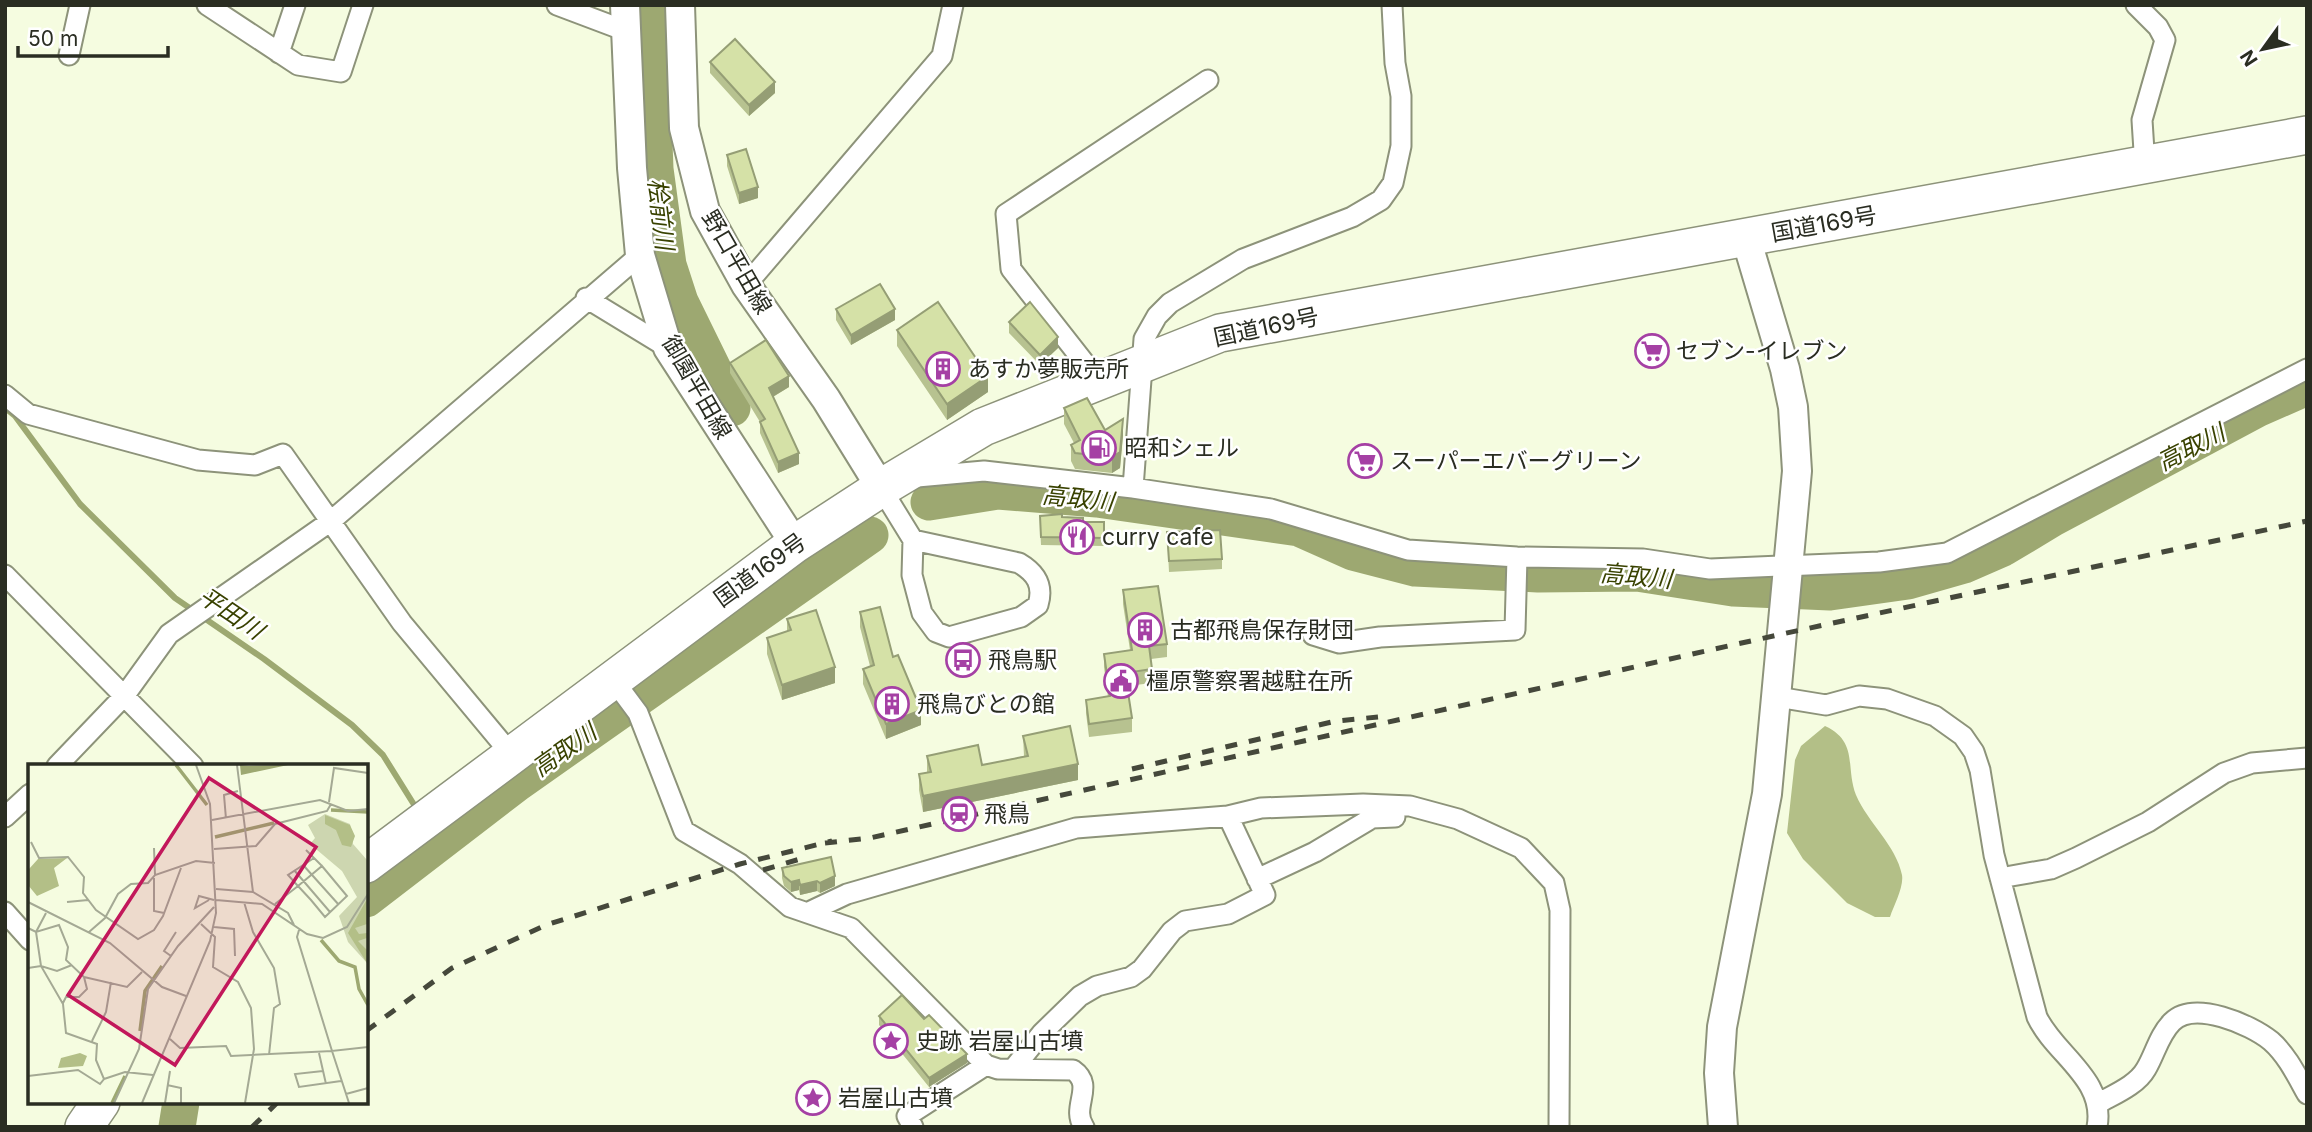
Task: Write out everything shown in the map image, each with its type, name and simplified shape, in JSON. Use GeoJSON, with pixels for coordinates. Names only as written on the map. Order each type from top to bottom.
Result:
{"type":"FeatureCollection","features":[{"type":"Feature","properties":{"kind":"highway","name":"国道169号"},"geometry":{"type":"LineString","coordinates":[[368,862],[795,544],[881,488],[983,427],[1220,333],[2145,167],[2307,135]]}},
{"type":"Feature","properties":{"kind":"highway"},"geometry":{"type":"LineString","coordinates":[[84,1127],[100,1104]]}},
{"type":"Feature","properties":{"kind":"main road","name":"野口平田線"},"geometry":{"type":"LineString","coordinates":[[680,5],[684,128],[705,211],[746,285],[826,399],[881,488]]}},
{"type":"Feature","properties":{"kind":"main road","name":"御園平田線"},"geometry":{"type":"LineString","coordinates":[[626,18],[632,169],[640,255],[668,348],[795,544]]}},
{"type":"Feature","properties":{"kind":"main road"},"geometry":{"type":"LineString","coordinates":[[1723,1127],[1719,1073],[1722,1027],[1766,794],[1797,471],[1794,407],[1746,238]]}},
{"type":"Feature","properties":{"kind":"street"},"geometry":{"type":"LineString","coordinates":[[69,55],[80,5]]}},
{"type":"Feature","properties":{"kind":"street"},"geometry":{"type":"LineString","coordinates":[[207,5],[298,65],[341,72],[363,5]]}},
{"type":"Feature","properties":{"kind":"street"},"geometry":{"type":"LineString","coordinates":[[279,53],[295,5]]}},
{"type":"Feature","properties":{"kind":"street"},"geometry":{"type":"LineString","coordinates":[[557,5],[626,18]]}},
{"type":"Feature","properties":{"kind":"street"},"geometry":{"type":"LineString","coordinates":[[746,285],[942,56],[953,5]]}},
{"type":"Feature","properties":{"kind":"street"},"geometry":{"type":"LineString","coordinates":[[1133,488],[1144,339],[1149,327],[1170,303],[1243,259],[1352,217],[1381,200],[1392,183],[1401,146],[1401,96],[1395,63],[1392,5]]}},
{"type":"Feature","properties":{"kind":"street"},"geometry":{"type":"LineString","coordinates":[[2136,5],[2158,27],[2165,40],[2142,120],[2145,167]]}},
{"type":"Feature","properties":{"kind":"street"},"geometry":{"type":"LineString","coordinates":[[1098,380],[1011,269],[1006,214],[1208,80]]}},
{"type":"Feature","properties":{"kind":"street"},"geometry":{"type":"LineString","coordinates":[[59,764],[125,695],[169,634],[331,521],[640,255]]}},
{"type":"Feature","properties":{"kind":"street"},"geometry":{"type":"LineString","coordinates":[[586,299],[668,348]]}},
{"type":"Feature","properties":{"kind":"street"},"geometry":{"type":"LineString","coordinates":[[914,540],[1019,563],[1032,570],[1039,582],[1038,605],[1021,617],[949,637],[936,632],[922,612],[912,575],[914,540],[881,488],[922,475],[984,471],[1133,488],[1271,509],[1408,550],[1517,569],[1643,559],[1786,581],[1879,562],[1947,552],[2307,369]]}},
{"type":"Feature","properties":{"kind":"street"},"geometry":{"type":"LineString","coordinates":[[5,394],[28,414],[198,460],[255,465],[283,454],[401,623],[511,754]]}},
{"type":"Feature","properties":{"kind":"street"},"geometry":{"type":"LineString","coordinates":[[1313,635],[1339,643],[1380,636],[1515,630],[1517,569]]}},
{"type":"Feature","properties":{"kind":"street"},"geometry":{"type":"LineString","coordinates":[[5,575],[191,764]]}},
{"type":"Feature","properties":{"kind":"street"},"geometry":{"type":"LineString","coordinates":[[612,678],[638,713],[684,831],[740,864],[790,907],[811,911],[843,923],[860,935],[986,1065],[1013,1069],[1073,1070],[1082,1076],[1085,1084],[1079,1112],[1084,1127]]}},
{"type":"Feature","properties":{"kind":"street"},"geometry":{"type":"LineString","coordinates":[[1777,697],[1826,705],[1872,696],[1935,716],[1951,726],[1974,752],[1980,770],[2000,878],[2037,1017],[2050,1040],[2075,1065],[2099,1102],[2097,1127]]}},
{"type":"Feature","properties":{"kind":"street"},"geometry":{"type":"LineString","coordinates":[[2000,878],[2051,869],[2076,859],[2148,822],[2224,773],[2252,763],[2307,758]]}},
{"type":"Feature","properties":{"kind":"street"},"geometry":{"type":"LineString","coordinates":[[5,817],[28,796]]}},
{"type":"Feature","properties":{"kind":"street"},"geometry":{"type":"LineString","coordinates":[[811,911],[847,894],[1076,828],[1228,816],[1261,808],[1363,804],[1410,806],[1458,819],[1521,848],[1554,883],[1560,910],[1559,1127]]}},
{"type":"Feature","properties":{"kind":"street"},"geometry":{"type":"LineString","coordinates":[[1257,879],[1315,852],[1372,818],[1404,816],[1410,806]]}},
{"type":"Feature","properties":{"kind":"street"},"geometry":{"type":"LineString","coordinates":[[1013,1069],[1042,1033],[1080,996],[1097,986],[1131,977],[1142,969],[1178,926],[1185,922],[1228,914],[1265,895],[1228,816]]}},
{"type":"Feature","properties":{"kind":"street"},"geometry":{"type":"LineString","coordinates":[[5,912],[28,938]]}},
{"type":"Feature","properties":{"kind":"street"},"geometry":{"type":"LineString","coordinates":[[2099,1102],[2134,1083],[2145,1071],[2164,1031],[2174,1020],[2188,1013],[2204,1013],[2249,1028],[2271,1041],[2288,1061],[2307,1094]]}},
{"type":"Feature","properties":{"kind":"street"},"geometry":{"type":"LineString","coordinates":[[913,1127],[907,1116],[986,1065]]}},
{"type":"Feature","properties":{"kind":"green space"},"geometry":{"type":"Polygon","coordinates":[[[1825,726],[1836,732],[1847,747],[1856,795],[1899,864],[1902,885],[1890,917],[1875,917],[1847,903],[1803,859],[1787,833],[1795,760],[1801,746],[1825,726]]]}},
{"type":"Feature","properties":{"kind":"building"},"geometry":{"type":"Polygon","coordinates":[[[735,39],[775,82],[749,105],[710,62],[735,39]]]}},
{"type":"Feature","properties":{"kind":"building"},"geometry":{"type":"Polygon","coordinates":[[[746,149],[758,187],[739,193],[727,155],[746,149]]]}},
{"type":"Feature","properties":{"kind":"building"},"geometry":{"type":"Polygon","coordinates":[[[880,284],[895,309],[851,335],[836,309],[880,284]]]}},
{"type":"Feature","properties":{"kind":"building","name":"あすか夢販売所"},"geometry":{"type":"Polygon","coordinates":[[[938,302],[988,376],[947,404],[897,330],[938,302]]]}},
{"type":"Feature","properties":{"kind":"building"},"geometry":{"type":"Polygon","coordinates":[[[1030,302],[1058,337],[1040,355],[1009,322],[1030,302]]]}},
{"type":"Feature","properties":{"kind":"building"},"geometry":{"type":"Polygon","coordinates":[[[766,340],[789,376],[769,388],[799,453],[778,462],[760,422],[765,419],[730,363],[766,340]]]}},
{"type":"Feature","properties":{"kind":"building"},"geometry":{"type":"Polygon","coordinates":[[[1087,398],[1105,430],[1123,419],[1120,452],[1112,457],[1075,453],[1071,445],[1080,440],[1064,408],[1087,398]]]}},
{"type":"Feature","properties":{"kind":"building"},"geometry":{"type":"Polygon","coordinates":[[[1062,514],[1062,517],[1083,518],[1083,522],[1104,522],[1104,538],[1041,537],[1040,516],[1062,514]]]}},
{"type":"Feature","properties":{"kind":"building"},"geometry":{"type":"Polygon","coordinates":[[[1220,530],[1222,559],[1169,561],[1167,532],[1220,530]]]}},
{"type":"Feature","properties":{"kind":"building"},"geometry":{"type":"Polygon","coordinates":[[[1158,586],[1167,644],[1149,646],[1152,669],[1125,673],[1132,718],[1089,724],[1086,700],[1110,696],[1104,654],[1132,650],[1123,590],[1158,586]]]}},
{"type":"Feature","properties":{"kind":"building"},"geometry":{"type":"Polygon","coordinates":[[[880,607],[893,657],[898,655],[921,710],[886,724],[863,669],[874,665],[860,612],[880,607]]]}},
{"type":"Feature","properties":{"kind":"building"},"geometry":{"type":"Polygon","coordinates":[[[816,610],[835,667],[782,685],[767,638],[791,630],[787,619],[816,610]]]}},
{"type":"Feature","properties":{"kind":"building"},"geometry":{"type":"Polygon","coordinates":[[[1070,726],[1078,764],[923,796],[919,774],[931,772],[927,756],[978,745],[982,765],[1028,756],[1023,736],[1070,726]]]}},
{"type":"Feature","properties":{"kind":"building"},"geometry":{"type":"Polygon","coordinates":[[[831,857],[835,876],[820,883],[817,881],[800,885],[799,880],[791,882],[784,876],[782,868],[831,857]]]}},
{"type":"Feature","properties":{"kind":"building"},"geometry":{"type":"Polygon","coordinates":[[[902,995],[924,1019],[929,1015],[967,1054],[929,1078],[879,1016],[902,995]]]}},
{"type":"Feature","properties":{"kind":"waterway","name":"桧前川"},"geometry":{"type":"LineString","coordinates":[[652,5],[651,66],[655,169],[668,265],[680,302],[732,408]]}},
{"type":"Feature","properties":{"kind":"waterway","name":"高取川"},"geometry":{"type":"LineString","coordinates":[[929,502],[998,491],[1097,499],[1299,528],[1353,552],[1415,568],[1538,574],[1637,573],[1733,588],[1830,592],[1908,581],[1964,565],[2003,548],[2053,518],[2259,408],[2307,387]]}},
{"type":"Feature","properties":{"kind":"waterway","name":"平田川"},"geometry":{"type":"LineString","coordinates":[[5,408],[15,416],[80,504],[175,598],[264,659],[352,725],[383,755],[418,811]]}},
{"type":"Feature","properties":{"kind":"waterway","name":"高取川"},"geometry":{"type":"LineString","coordinates":[[368,897],[517,783],[870,535]]}},
{"type":"Feature","properties":{"kind":"waterway","name":"平田川"},"geometry":{"type":"LineString","coordinates":[[431,832],[438,844]]}},
{"type":"Feature","properties":{"kind":"waterway","name":"高取川"},"geometry":{"type":"LineString","coordinates":[[177,1127],[181,1104]]}},
{"type":"Feature","properties":{"kind":"railway"},"geometry":{"type":"LineString","coordinates":[[825,843],[870,838],[1782,634],[2307,521]]}},
{"type":"Feature","properties":{"kind":"railway"},"geometry":{"type":"LineString","coordinates":[[1132,769],[1336,721],[1378,717]]}},
{"type":"Feature","properties":{"kind":"railway"},"geometry":{"type":"LineString","coordinates":[[368,1030],[452,968],[546,925],[740,864],[832,841]]}},
{"type":"Feature","properties":{"kind":"railway"},"geometry":{"type":"LineString","coordinates":[[763,870],[800,859]]}},
{"type":"Feature","properties":{"kind":"railway"},"geometry":{"type":"LineString","coordinates":[[252,1127],[276,1104]]}},
{"type":"Feature","properties":{"kind":"place","name":"セブン-イレブン"},"geometry":{"type":"Point","coordinates":[1652,351]}},
{"type":"Feature","properties":{"kind":"place","name":"あすか夢販売所"},"geometry":{"type":"Point","coordinates":[943,369]}},
{"type":"Feature","properties":{"kind":"place","name":"昭和シェル"},"geometry":{"type":"Point","coordinates":[1099,448]}},
{"type":"Feature","properties":{"kind":"place","name":"スーパーエバーグリーン"},"geometry":{"type":"Point","coordinates":[1365,461]}},
{"type":"Feature","properties":{"kind":"place","name":"curry cafe"},"geometry":{"type":"Point","coordinates":[1077,537]}},
{"type":"Feature","properties":{"kind":"place","name":"古都飛鳥保存財団"},"geometry":{"type":"Point","coordinates":[1145,630]}},
{"type":"Feature","properties":{"kind":"place","name":"飛鳥駅"},"geometry":{"type":"Point","coordinates":[963,660]}},
{"type":"Feature","properties":{"kind":"place","name":"橿原警察署越駐在所"},"geometry":{"type":"Point","coordinates":[1121,681]}},
{"type":"Feature","properties":{"kind":"place","name":"飛鳥びとの館"},"geometry":{"type":"Point","coordinates":[892,704]}},
{"type":"Feature","properties":{"kind":"place","name":"飛鳥"},"geometry":{"type":"Point","coordinates":[959,814]}},
{"type":"Feature","properties":{"kind":"place","name":"史跡 岩屋山古墳"},"geometry":{"type":"Point","coordinates":[891,1041]}},
{"type":"Feature","properties":{"kind":"place","name":"岩屋山古墳"},"geometry":{"type":"Point","coordinates":[813,1098]}}]}
